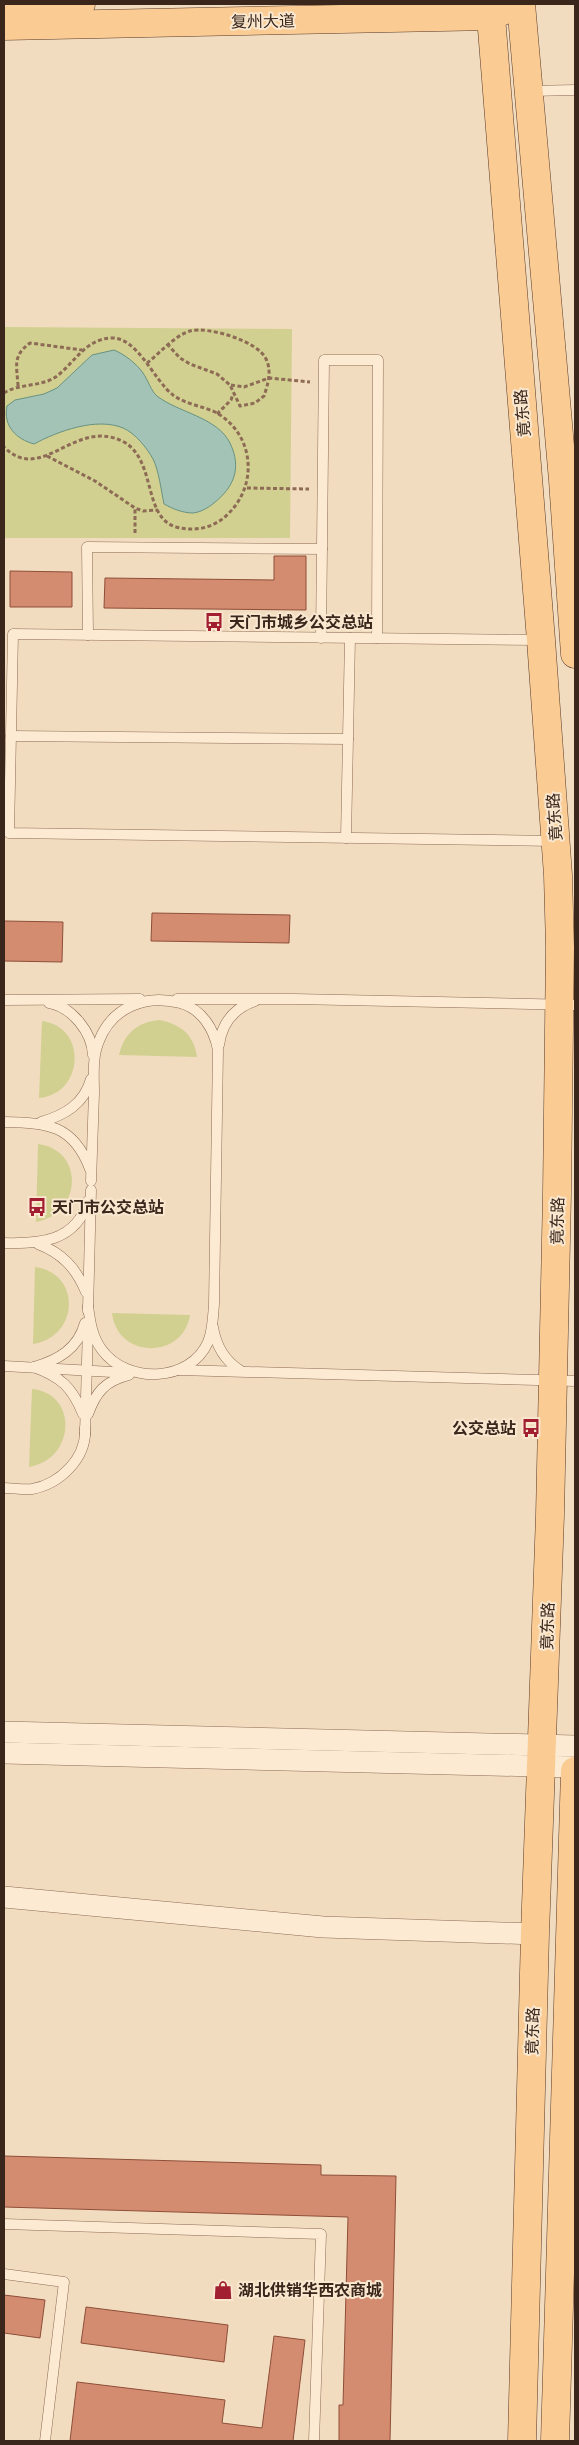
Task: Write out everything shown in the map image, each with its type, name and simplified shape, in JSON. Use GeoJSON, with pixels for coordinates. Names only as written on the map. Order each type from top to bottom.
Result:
{"type":"FeatureCollection","features":[{"type":"Feature","properties":{"kind":"main road"},"geometry":{"type":"LineString","coordinates":[[4,6],[81,4]]}},
{"type":"Feature","properties":{"kind":"main road"},"geometry":{"type":"LineString","coordinates":[[521,4],[563,480],[575,644]]}},
{"type":"Feature","properties":{"kind":"main road","name":"复州大道"},"geometry":{"type":"LineString","coordinates":[[4,26],[490,10],[521,4]]}},
{"type":"Feature","properties":{"kind":"main road","name":"竟东路"},"geometry":{"type":"LineString","coordinates":[[490,10],[541,640],[568,1005],[564,1381],[535,1934],[522,2441]]}},
{"type":"Feature","properties":{"kind":"main road"},"geometry":{"type":"LineString","coordinates":[[555,2441],[569,2129],[575,1771]]}},
{"type":"Feature","properties":{"kind":"street"},"geometry":{"type":"LineString","coordinates":[[4,1732],[543,1756],[575,1767]]}},
{"type":"Feature","properties":{"kind":"street"},"geometry":{"type":"LineString","coordinates":[[4,1753],[543,1756],[575,1746]]}},
{"type":"Feature","properties":{"kind":"street"},"geometry":{"type":"LineString","coordinates":[[4,1897],[323,1927],[535,1934]]}},
{"type":"Feature","properties":{"kind":"lane"},"geometry":{"type":"LineString","coordinates":[[530,91],[575,90]]}},
{"type":"Feature","properties":{"kind":"lane"},"geometry":{"type":"LineString","coordinates":[[322,638],[324,360],[378,360],[377,638]]}},
{"type":"Feature","properties":{"kind":"lane"},"geometry":{"type":"LineString","coordinates":[[88,635],[88,547],[322,549]]}},
{"type":"Feature","properties":{"kind":"lane"},"geometry":{"type":"LineString","coordinates":[[541,640],[13,634],[9,833],[556,842]]}},
{"type":"Feature","properties":{"kind":"lane"},"geometry":{"type":"LineString","coordinates":[[346,838],[350,638]]}},
{"type":"Feature","properties":{"kind":"lane"},"geometry":{"type":"LineString","coordinates":[[11,736],[348,739]]}},
{"type":"Feature","properties":{"kind":"lane"},"geometry":{"type":"LineString","coordinates":[[4,1122],[40,1122],[60,1117],[77,1105],[88,1088],[94,1068],[98,1041],[109,1023],[124,1009],[144,1000],[165,999],[185,1005],[202,1016],[214,1033],[218,1050]]}},
{"type":"Feature","properties":{"kind":"lane"},"geometry":{"type":"LineString","coordinates":[[178,1370],[202,1352],[208,1343],[213,1324],[218,1050],[221,1033],[228,1019],[237,1010],[262,999]]}},
{"type":"Feature","properties":{"kind":"lane"},"geometry":{"type":"LineString","coordinates":[[4,1000],[262,999],[568,1005]]}},
{"type":"Feature","properties":{"kind":"lane"},"geometry":{"type":"LineString","coordinates":[[33,1001],[53,1004],[71,1014],[80,1024],[93,1048],[85,1435]]}},
{"type":"Feature","properties":{"kind":"lane"},"geometry":{"type":"LineString","coordinates":[[4,1243],[38,1244],[57,1238],[74,1226],[86,1209],[91,1185],[90,1169],[82,1150],[68,1135],[40,1122]]}},
{"type":"Feature","properties":{"kind":"lane"},"geometry":{"type":"LineString","coordinates":[[38,1244],[65,1258],[79,1274],[87,1292],[92,1332],[102,1350],[117,1364],[136,1373],[143,1374]]}},
{"type":"Feature","properties":{"kind":"lane"},"geometry":{"type":"LineString","coordinates":[[34,1367],[54,1361],[70,1349],[82,1332],[88,1306]]}},
{"type":"Feature","properties":{"kind":"lane"},"geometry":{"type":"LineString","coordinates":[[213,1324],[221,1351],[233,1366],[241,1371]]}},
{"type":"Feature","properties":{"kind":"lane"},"geometry":{"type":"LineString","coordinates":[[4,1366],[157,1375],[178,1370],[564,1381]]}},
{"type":"Feature","properties":{"kind":"lane"},"geometry":{"type":"LineString","coordinates":[[34,1367],[62,1380],[76,1396],[84,1414],[85,1435]]}},
{"type":"Feature","properties":{"kind":"lane"},"geometry":{"type":"LineString","coordinates":[[4,1488],[31,1489],[51,1483],[67,1471],[80,1454],[88,1414],[94,1397],[104,1384],[118,1378],[143,1374]]}},
{"type":"Feature","properties":{"kind":"lane"},"geometry":{"type":"LineString","coordinates":[[4,2224],[321,2234],[314,2441]]}},
{"type":"Feature","properties":{"kind":"lane"},"geometry":{"type":"LineString","coordinates":[[4,2274],[64,2282],[45,2441]]}},
{"type":"Feature","properties":{"kind":"path"},"geometry":{"type":"LineString","coordinates":[[147,363],[179,336],[191,331],[222,333],[252,345],[265,357],[269,378],[264,396],[255,403],[240,406],[230,385],[218,374],[185,361],[169,346]]}},
{"type":"Feature","properties":{"kind":"path"},"geometry":{"type":"LineString","coordinates":[[4,393],[18,386],[56,378],[82,350],[99,340],[112,337],[125,342],[147,363],[162,386],[174,396],[217,414],[231,424],[240,436],[247,455],[247,488],[230,513],[218,524],[204,528],[189,529],[174,526],[158,510],[146,468],[138,454],[123,442],[110,437],[92,436],[72,442],[46,455],[28,460],[13,456],[4,447]]}},
{"type":"Feature","properties":{"kind":"path"},"geometry":{"type":"LineString","coordinates":[[18,386],[17,362],[20,350],[30,343],[82,350]]}},
{"type":"Feature","properties":{"kind":"path"},"geometry":{"type":"LineString","coordinates":[[230,385],[244,386],[269,378],[323,382]]}},
{"type":"Feature","properties":{"kind":"path"},"geometry":{"type":"LineString","coordinates":[[217,414],[231,400],[233,394]]}},
{"type":"Feature","properties":{"kind":"path"},"geometry":{"type":"LineString","coordinates":[[46,455],[95,481],[135,508],[143,511],[158,510]]}},
{"type":"Feature","properties":{"kind":"path"},"geometry":{"type":"LineString","coordinates":[[247,488],[322,489]]}},
{"type":"Feature","properties":{"kind":"path"},"geometry":{"type":"LineString","coordinates":[[135,508],[135,548]]}},
{"type":"Feature","properties":{"kind":"shaded area"},"geometry":{"type":"Polygon","coordinates":[[[4,327],[292,329],[290,538],[4,538],[4,327]]]}},
{"type":"Feature","properties":{"kind":"shaded area"},"geometry":{"type":"Polygon","coordinates":[[[114,350],[137,366],[157,396],[207,421],[224,434],[230,443],[235,461],[234,476],[231,484],[221,497],[202,511],[189,513],[164,504],[153,459],[140,441],[123,428],[102,424],[78,427],[54,434],[34,444],[22,439],[12,431],[7,420],[7,406],[15,400],[44,394],[57,388],[92,355],[114,350]]]}},
{"type":"Feature","properties":{"kind":"shaded area"},"geometry":{"type":"Polygon","coordinates":[[[159,1020],[174,1024],[185,1032],[193,1042],[197,1057],[119,1055],[124,1041],[133,1030],[145,1023],[159,1020]]]}},
{"type":"Feature","properties":{"kind":"shaded area"},"geometry":{"type":"Polygon","coordinates":[[[42,1021],[57,1026],[67,1035],[73,1047],[75,1060],[72,1073],[65,1085],[54,1094],[39,1098],[42,1021]]]}},
{"type":"Feature","properties":{"kind":"shaded area"},"geometry":{"type":"Polygon","coordinates":[[[38,1144],[53,1149],[64,1158],[70,1169],[72,1182],[69,1195],[62,1207],[51,1217],[36,1222],[38,1144]]]}},
{"type":"Feature","properties":{"kind":"shaded area"},"geometry":{"type":"Polygon","coordinates":[[[35,1267],[50,1272],[61,1281],[67,1292],[69,1305],[66,1318],[59,1330],[48,1339],[33,1344],[35,1267]]]}},
{"type":"Feature","properties":{"kind":"shaded area"},"geometry":{"type":"Polygon","coordinates":[[[112,1313],[190,1315],[185,1330],[176,1340],[164,1346],[150,1348],[137,1346],[125,1339],[116,1328],[112,1313]]]}},
{"type":"Feature","properties":{"kind":"shaded area"},"geometry":{"type":"Polygon","coordinates":[[[32,1389],[47,1393],[58,1402],[64,1413],[65,1426],[63,1440],[56,1452],[45,1462],[29,1467],[32,1389]]]}},
{"type":"Feature","properties":{"kind":"building"},"geometry":{"type":"Polygon","coordinates":[[[274,556],[306,556],[306,610],[104,608],[105,578],[274,580],[274,556]]]}},
{"type":"Feature","properties":{"kind":"building"},"geometry":{"type":"Polygon","coordinates":[[[10,571],[72,572],[72,607],[10,607],[10,571]]]}},
{"type":"Feature","properties":{"kind":"building"},"geometry":{"type":"Polygon","coordinates":[[[152,913],[290,915],[289,943],[151,941],[152,913]]]}},
{"type":"Feature","properties":{"kind":"building"},"geometry":{"type":"Polygon","coordinates":[[[4,921],[63,922],[62,962],[4,961],[4,921]]]}},
{"type":"Feature","properties":{"kind":"building"},"geometry":{"type":"Polygon","coordinates":[[[4,2156],[321,2165],[321,2175],[396,2176],[390,2441],[339,2441],[339,2405],[343,2405],[348,2217],[4,2207],[4,2156]]]}},
{"type":"Feature","properties":{"kind":"building"},"geometry":{"type":"Polygon","coordinates":[[[4,2295],[45,2300],[40,2338],[4,2333],[4,2295]]]}},
{"type":"Feature","properties":{"kind":"building"},"geometry":{"type":"Polygon","coordinates":[[[86,2307],[228,2325],[224,2362],[81,2343],[86,2307]]]}},
{"type":"Feature","properties":{"kind":"building"},"geometry":{"type":"Polygon","coordinates":[[[274,2336],[305,2340],[293,2441],[70,2441],[77,2382],[225,2400],[222,2423],[262,2428],[274,2336]]]}},
{"type":"Feature","properties":{"kind":"place","name":"天门市城乡公交总站"},"geometry":{"type":"Point","coordinates":[214,622]}},
{"type":"Feature","properties":{"kind":"place","name":"天门市公交总站"},"geometry":{"type":"Point","coordinates":[37,1207]}},
{"type":"Feature","properties":{"kind":"place","name":"公交总站"},"geometry":{"type":"Point","coordinates":[531,1428]}},
{"type":"Feature","properties":{"kind":"place","name":"湖北供销华西农商城"},"geometry":{"type":"Point","coordinates":[223,2290]}}]}
